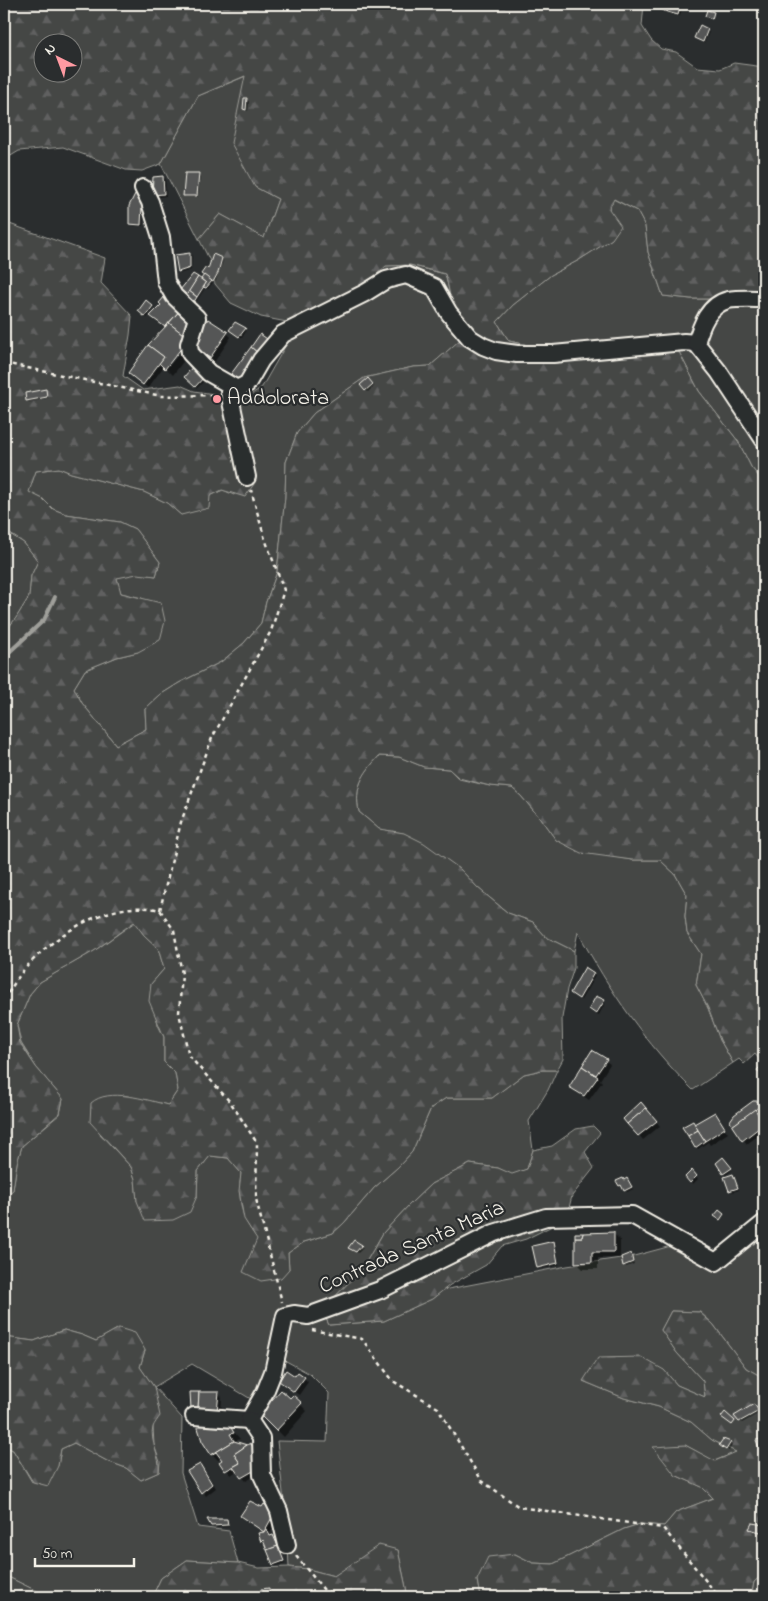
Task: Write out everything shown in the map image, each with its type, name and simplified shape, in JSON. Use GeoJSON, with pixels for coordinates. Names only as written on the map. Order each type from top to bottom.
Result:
{"type":"FeatureCollection","features":[{"type":"Feature","properties":{"kind":"street"},"geometry":{"type":"LineString","coordinates":[[143,188],[150,202],[161,237],[166,282],[174,296],[197,318],[189,344],[190,353],[209,373],[236,389],[247,384],[261,360],[283,334],[365,293],[386,280],[406,275],[434,287],[449,313],[470,338],[496,351],[518,354],[553,354],[684,342],[696,343],[719,372],[764,440]]}},
{"type":"Feature","properties":{"kind":"street"},"geometry":{"type":"LineString","coordinates":[[696,343],[701,324],[712,310],[727,300],[764,299]]}},
{"type":"Feature","properties":{"kind":"street"},"geometry":{"type":"LineString","coordinates":[[229,392],[247,477]]}},
{"type":"Feature","properties":{"kind":"street","name":"Contrada Santa Maria"},"geometry":{"type":"LineString","coordinates":[[285,1316],[294,1314],[308,1316],[380,1290],[494,1233],[546,1217],[632,1215],[716,1262],[764,1223]]}},
{"type":"Feature","properties":{"kind":"street"},"geometry":{"type":"LineString","coordinates":[[249,1420],[265,1392],[273,1372],[285,1316]]}},
{"type":"Feature","properties":{"kind":"street"},"geometry":{"type":"LineString","coordinates":[[194,1416],[249,1420]]}},
{"type":"Feature","properties":{"kind":"street"},"geometry":{"type":"LineString","coordinates":[[249,1420],[261,1438],[262,1475],[279,1511],[287,1545]]}},
{"type":"Feature","properties":{"kind":"path"},"geometry":{"type":"LineString","coordinates":[[4,363],[161,396],[222,395],[229,392]]}},
{"type":"Feature","properties":{"kind":"path"},"geometry":{"type":"LineString","coordinates":[[160,910],[181,822],[212,738],[271,631],[284,590],[264,536],[247,477]]}},
{"type":"Feature","properties":{"kind":"path"},"geometry":{"type":"LineString","coordinates":[[4,1000],[23,971],[54,941],[82,922],[112,912],[147,907],[160,910],[174,930],[182,974],[179,1013],[189,1056],[231,1103],[257,1143],[256,1199],[285,1316]]}},
{"type":"Feature","properties":{"kind":"path"},"geometry":{"type":"LineString","coordinates":[[309,1330],[362,1339],[393,1381],[438,1408],[482,1481],[519,1507],[663,1528],[719,1597]]}},
{"type":"Feature","properties":{"kind":"path"},"geometry":{"type":"LineString","coordinates":[[287,1545],[324,1590],[342,1597]]}},
{"type":"Feature","properties":{"kind":"green space"},"geometry":{"type":"Polygon","coordinates":[[[4,4],[644,4],[642,26],[651,40],[661,49],[676,52],[697,67],[720,69],[734,63],[764,67],[764,306],[723,299],[691,299],[663,296],[648,252],[645,226],[637,211],[614,199],[609,209],[621,226],[612,239],[551,275],[513,305],[497,322],[509,341],[538,347],[599,341],[638,342],[679,352],[699,391],[738,441],[751,467],[764,483],[764,1065],[755,1054],[744,1064],[739,1059],[733,1063],[720,1040],[708,1008],[696,985],[701,954],[687,933],[685,916],[687,895],[675,874],[660,860],[632,860],[581,853],[556,840],[540,818],[512,788],[490,786],[459,778],[449,769],[424,767],[399,757],[379,756],[368,769],[361,782],[358,795],[359,812],[379,829],[404,833],[424,843],[460,869],[478,888],[508,913],[533,922],[546,937],[574,951],[574,968],[567,989],[562,1018],[563,1059],[557,1070],[542,1070],[524,1074],[492,1098],[446,1098],[431,1108],[412,1152],[374,1188],[344,1223],[333,1233],[304,1242],[288,1253],[289,1269],[281,1278],[261,1281],[243,1272],[257,1239],[244,1219],[239,1191],[241,1173],[228,1158],[210,1156],[198,1171],[197,1196],[190,1212],[173,1220],[145,1221],[137,1201],[135,1179],[131,1167],[90,1122],[91,1103],[99,1098],[117,1095],[128,1096],[168,1105],[178,1090],[175,1073],[164,1062],[164,1037],[149,1001],[151,984],[164,969],[158,948],[134,922],[94,951],[40,982],[30,994],[17,1025],[20,1043],[36,1067],[63,1099],[60,1113],[22,1146],[13,1190],[4,1197],[4,633],[29,597],[31,576],[38,561],[24,543],[4,530],[4,222],[105,258],[101,283],[132,316],[123,376],[143,390],[180,385],[194,391],[221,395],[235,406],[248,467],[254,484],[245,497],[222,490],[210,496],[209,508],[181,515],[167,503],[144,492],[71,473],[59,468],[36,471],[29,492],[43,499],[53,509],[66,514],[120,522],[135,529],[160,562],[156,576],[137,574],[117,578],[121,593],[161,603],[165,621],[160,640],[138,652],[117,657],[85,670],[74,688],[82,703],[116,745],[146,729],[145,709],[160,695],[179,683],[221,662],[244,643],[261,623],[266,602],[277,572],[285,497],[286,462],[297,433],[314,413],[364,378],[413,367],[430,366],[460,340],[445,274],[410,265],[386,266],[370,280],[338,299],[287,322],[261,317],[231,303],[215,284],[210,261],[199,239],[220,214],[264,238],[278,199],[255,187],[231,143],[245,76],[198,96],[161,164],[142,171],[126,170],[63,147],[19,151],[4,160],[4,4]]]}},
{"type":"Feature","properties":{"kind":"green space"},"geometry":{"type":"Polygon","coordinates":[[[246,76],[255,187],[278,199],[264,238],[220,214],[199,239],[161,164],[198,96],[246,76]]]}},
{"type":"Feature","properties":{"kind":"green space"},"geometry":{"type":"Polygon","coordinates":[[[613,199],[637,211],[645,226],[648,252],[663,296],[691,299],[723,299],[764,306],[764,483],[751,467],[738,441],[699,391],[679,352],[638,342],[599,341],[538,347],[509,341],[497,322],[513,305],[551,275],[612,239],[609,209],[613,199]]]}},
{"type":"Feature","properties":{"kind":"green space"},"geometry":{"type":"Polygon","coordinates":[[[410,265],[445,274],[460,340],[430,366],[413,367],[364,378],[314,413],[297,433],[286,462],[285,497],[277,572],[266,602],[261,623],[244,643],[221,662],[179,683],[160,695],[145,709],[146,729],[116,745],[82,703],[74,688],[85,670],[117,657],[138,652],[142,598],[121,593],[116,578],[137,573],[156,576],[160,562],[135,529],[120,522],[66,514],[53,509],[43,499],[28,492],[36,471],[59,468],[71,473],[144,492],[167,503],[181,515],[223,490],[234,495],[248,467],[235,406],[262,387],[303,315],[338,299],[370,280],[386,266],[410,265]]]}},
{"type":"Feature","properties":{"kind":"green space"},"geometry":{"type":"Polygon","coordinates":[[[4,530],[24,543],[38,561],[31,576],[29,597],[4,633],[4,530]]]}},
{"type":"Feature","properties":{"kind":"green space"},"geometry":{"type":"Polygon","coordinates":[[[379,756],[399,757],[424,767],[449,769],[459,779],[490,786],[512,788],[540,818],[556,840],[608,856],[632,860],[660,860],[675,874],[687,895],[685,916],[687,933],[701,954],[696,985],[708,1008],[720,1040],[733,1063],[693,1090],[660,1054],[630,1016],[602,975],[578,932],[574,951],[546,937],[533,922],[508,913],[478,888],[460,869],[403,833],[379,829],[359,812],[358,795],[361,782],[368,769],[379,756]]]}},
{"type":"Feature","properties":{"kind":"green space"},"geometry":{"type":"Polygon","coordinates":[[[135,922],[144,935],[158,948],[164,969],[151,984],[158,1025],[164,1037],[164,1062],[175,1073],[178,1090],[168,1105],[123,1095],[100,1134],[131,1167],[135,1179],[137,1201],[197,1196],[198,1171],[210,1156],[228,1158],[241,1173],[241,1205],[244,1217],[250,1228],[257,1238],[289,1269],[288,1253],[304,1242],[333,1233],[374,1188],[412,1152],[431,1108],[446,1098],[492,1098],[524,1074],[542,1070],[557,1070],[548,1090],[529,1121],[533,1150],[527,1169],[512,1175],[498,1168],[470,1164],[431,1184],[383,1233],[362,1269],[322,1310],[329,1325],[384,1321],[432,1299],[443,1290],[567,1266],[634,1256],[686,1242],[703,1262],[764,1218],[764,1378],[746,1368],[713,1324],[700,1312],[671,1311],[661,1330],[677,1353],[703,1381],[705,1397],[677,1385],[664,1370],[583,1381],[624,1398],[659,1407],[691,1422],[712,1440],[737,1452],[714,1461],[685,1445],[675,1475],[702,1487],[713,1498],[676,1512],[664,1526],[640,1524],[624,1529],[553,1564],[533,1563],[515,1554],[477,1580],[480,1597],[408,1597],[398,1550],[351,1565],[334,1576],[308,1569],[289,1567],[287,1527],[277,1441],[327,1442],[329,1393],[310,1374],[275,1355],[256,1402],[192,1364],[154,1387],[140,1367],[145,1350],[119,1328],[96,1341],[64,1330],[34,1341],[4,1337],[4,1197],[13,1190],[22,1146],[60,1114],[63,1099],[36,1067],[21,1043],[17,1025],[30,994],[40,982],[94,951],[135,922]]]}},
{"type":"Feature","properties":{"kind":"green space"},"geometry":{"type":"Polygon","coordinates":[[[593,1126],[600,1133],[585,1152],[594,1168],[572,1196],[566,1219],[526,1239],[502,1246],[486,1265],[450,1285],[432,1299],[384,1321],[329,1325],[322,1310],[362,1269],[383,1233],[431,1184],[470,1164],[498,1168],[512,1174],[527,1169],[533,1150],[552,1146],[576,1129],[593,1126]]]}},
{"type":"Feature","properties":{"kind":"green space"},"geometry":{"type":"Polygon","coordinates":[[[671,1311],[699,1312],[713,1324],[746,1368],[764,1378],[764,1573],[754,1582],[751,1597],[480,1597],[477,1580],[488,1557],[515,1554],[533,1563],[553,1564],[624,1529],[640,1524],[664,1526],[676,1512],[713,1498],[702,1487],[675,1475],[653,1447],[685,1445],[715,1461],[736,1452],[712,1440],[691,1422],[659,1407],[624,1398],[583,1381],[598,1358],[641,1357],[664,1370],[677,1385],[705,1397],[703,1381],[677,1353],[661,1330],[671,1311]]]}},
{"type":"Feature","properties":{"kind":"green space"},"geometry":{"type":"Polygon","coordinates":[[[119,1328],[135,1333],[145,1350],[140,1367],[154,1387],[160,1416],[152,1432],[159,1472],[141,1480],[126,1468],[107,1461],[74,1443],[61,1449],[58,1466],[48,1486],[33,1482],[13,1450],[4,1446],[4,1337],[34,1341],[64,1330],[96,1341],[119,1328]]]}},
{"type":"Feature","properties":{"kind":"green space"},"geometry":{"type":"Polygon","coordinates":[[[154,1387],[182,1418],[181,1473],[198,1527],[229,1531],[238,1563],[187,1560],[161,1578],[152,1597],[49,1597],[4,1575],[4,1446],[13,1450],[32,1482],[58,1466],[61,1449],[74,1443],[107,1461],[126,1468],[141,1480],[159,1472],[160,1462],[154,1445],[154,1387]]]}},
{"type":"Feature","properties":{"kind":"green space"},"geometry":{"type":"Polygon","coordinates":[[[379,1545],[398,1550],[408,1597],[152,1597],[161,1578],[187,1560],[238,1563],[259,1568],[289,1567],[308,1569],[334,1576],[379,1545]]]}},
{"type":"Feature","properties":{"kind":"green space"},"geometry":{"type":"Polygon","coordinates":[[[764,1573],[764,1597],[751,1597],[754,1582],[764,1573]]]}},
{"type":"Feature","properties":{"kind":"green space"},"geometry":{"type":"Polygon","coordinates":[[[4,1575],[49,1597],[4,1597],[4,1575]]]}},
{"type":"Feature","properties":{"kind":"building"},"geometry":{"type":"Polygon","coordinates":[[[661,4],[671,4],[667,12],[659,9],[661,4]]]}},
{"type":"Feature","properties":{"kind":"building"},"geometry":{"type":"Polygon","coordinates":[[[671,4],[681,4],[678,15],[667,12],[671,4]]]}},
{"type":"Feature","properties":{"kind":"building"},"geometry":{"type":"Polygon","coordinates":[[[707,10],[714,12],[712,19],[705,16],[707,10]]]}},
{"type":"Feature","properties":{"kind":"building"},"geometry":{"type":"Polygon","coordinates":[[[700,25],[708,29],[703,42],[694,38],[700,25]]]}},
{"type":"Feature","properties":{"kind":"building"},"geometry":{"type":"Polygon","coordinates":[[[244,98],[247,98],[246,110],[243,109],[244,98]]]}},
{"type":"Feature","properties":{"kind":"building"},"geometry":{"type":"Polygon","coordinates":[[[185,173],[199,173],[197,196],[183,196],[185,173]]]}},
{"type":"Feature","properties":{"kind":"building"},"geometry":{"type":"Polygon","coordinates":[[[163,176],[164,194],[152,195],[153,177],[163,176]]]}},
{"type":"Feature","properties":{"kind":"building"},"geometry":{"type":"Polygon","coordinates":[[[135,194],[146,199],[142,206],[141,225],[129,224],[129,206],[135,194]]]}},
{"type":"Feature","properties":{"kind":"building"},"geometry":{"type":"Polygon","coordinates":[[[190,253],[190,268],[178,272],[175,255],[190,253]]]}},
{"type":"Feature","properties":{"kind":"building"},"geometry":{"type":"Polygon","coordinates":[[[213,254],[222,258],[218,273],[213,282],[201,274],[206,267],[208,269],[213,254]]]}},
{"type":"Feature","properties":{"kind":"building"},"geometry":{"type":"Polygon","coordinates":[[[193,274],[198,277],[187,295],[180,290],[193,274]]]}},
{"type":"Feature","properties":{"kind":"building"},"geometry":{"type":"Polygon","coordinates":[[[204,275],[212,281],[206,288],[203,287],[206,283],[201,279],[204,275]]]}},
{"type":"Feature","properties":{"kind":"building"},"geometry":{"type":"Polygon","coordinates":[[[198,277],[206,283],[197,297],[189,291],[198,277]]]}},
{"type":"Feature","properties":{"kind":"building"},"geometry":{"type":"Polygon","coordinates":[[[189,291],[197,297],[192,305],[184,299],[189,291]]]}},
{"type":"Feature","properties":{"kind":"building"},"geometry":{"type":"Polygon","coordinates":[[[166,295],[182,308],[165,327],[150,316],[161,305],[159,303],[166,295]]]}},
{"type":"Feature","properties":{"kind":"building"},"geometry":{"type":"Polygon","coordinates":[[[146,300],[153,306],[145,317],[138,311],[146,300]]]}},
{"type":"Feature","properties":{"kind":"building"},"geometry":{"type":"Polygon","coordinates":[[[182,308],[195,319],[183,334],[169,323],[182,308]]]}},
{"type":"Feature","properties":{"kind":"building"},"geometry":{"type":"Polygon","coordinates":[[[208,319],[228,332],[210,358],[191,346],[208,319]]]}},
{"type":"Feature","properties":{"kind":"building"},"geometry":{"type":"Polygon","coordinates":[[[235,322],[246,328],[239,337],[229,330],[235,322]]]}},
{"type":"Feature","properties":{"kind":"building"},"geometry":{"type":"Polygon","coordinates":[[[169,323],[190,337],[165,369],[159,363],[164,357],[148,345],[169,323]]]}},
{"type":"Feature","properties":{"kind":"building"},"geometry":{"type":"Polygon","coordinates":[[[260,334],[270,341],[261,356],[251,347],[260,334]]]}},
{"type":"Feature","properties":{"kind":"building"},"geometry":{"type":"Polygon","coordinates":[[[148,345],[164,357],[143,385],[128,373],[148,345]]]}},
{"type":"Feature","properties":{"kind":"building"},"geometry":{"type":"Polygon","coordinates":[[[251,347],[261,356],[242,383],[231,374],[251,347]]]}},
{"type":"Feature","properties":{"kind":"building"},"geometry":{"type":"Polygon","coordinates":[[[203,353],[213,361],[209,367],[199,358],[203,353]]]}},
{"type":"Feature","properties":{"kind":"building"},"geometry":{"type":"Polygon","coordinates":[[[194,365],[205,376],[195,387],[184,377],[194,365]]]}},
{"type":"Feature","properties":{"kind":"building"},"geometry":{"type":"Polygon","coordinates":[[[368,378],[373,384],[365,391],[360,385],[368,378]]]}},
{"type":"Feature","properties":{"kind":"building"},"geometry":{"type":"Polygon","coordinates":[[[46,389],[47,397],[26,401],[25,393],[46,389]]]}},
{"type":"Feature","properties":{"kind":"building"},"geometry":{"type":"Polygon","coordinates":[[[585,967],[594,973],[579,999],[570,993],[585,967]]]}},
{"type":"Feature","properties":{"kind":"building"},"geometry":{"type":"Polygon","coordinates":[[[596,996],[605,1000],[596,1014],[589,1009],[596,996]]]}},
{"type":"Feature","properties":{"kind":"building"},"geometry":{"type":"Polygon","coordinates":[[[592,1050],[607,1059],[596,1075],[582,1066],[592,1050]]]}},
{"type":"Feature","properties":{"kind":"building"},"geometry":{"type":"Polygon","coordinates":[[[764,1063],[764,1079],[757,1070],[764,1063]]]}},
{"type":"Feature","properties":{"kind":"building"},"geometry":{"type":"Polygon","coordinates":[[[582,1066],[598,1077],[584,1096],[569,1087],[582,1066]]]}},
{"type":"Feature","properties":{"kind":"building"},"geometry":{"type":"Polygon","coordinates":[[[753,1101],[759,1101],[762,1105],[732,1126],[730,1121],[734,1115],[753,1101]]]}},
{"type":"Feature","properties":{"kind":"building"},"geometry":{"type":"Polygon","coordinates":[[[641,1102],[646,1108],[627,1124],[623,1119],[641,1102]]]}},
{"type":"Feature","properties":{"kind":"building"},"geometry":{"type":"Polygon","coordinates":[[[646,1108],[657,1121],[638,1136],[627,1124],[646,1108]]]}},
{"type":"Feature","properties":{"kind":"building"},"geometry":{"type":"Polygon","coordinates":[[[755,1109],[764,1124],[742,1141],[732,1126],[755,1109]]]}},
{"type":"Feature","properties":{"kind":"building"},"geometry":{"type":"Polygon","coordinates":[[[715,1112],[725,1128],[705,1141],[694,1124],[715,1112]]]}},
{"type":"Feature","properties":{"kind":"building"},"geometry":{"type":"Polygon","coordinates":[[[693,1121],[698,1130],[688,1136],[682,1127],[693,1121]]]}},
{"type":"Feature","properties":{"kind":"building"},"geometry":{"type":"Polygon","coordinates":[[[698,1130],[705,1141],[695,1148],[688,1136],[698,1130]]]}},
{"type":"Feature","properties":{"kind":"building"},"geometry":{"type":"Polygon","coordinates":[[[764,1142],[764,1153],[759,1147],[764,1142]]]}},
{"type":"Feature","properties":{"kind":"building"},"geometry":{"type":"Polygon","coordinates":[[[723,1157],[732,1168],[723,1174],[716,1163],[723,1157]]]}},
{"type":"Feature","properties":{"kind":"building"},"geometry":{"type":"Polygon","coordinates":[[[692,1170],[697,1176],[690,1183],[685,1177],[692,1170]]]}},
{"type":"Feature","properties":{"kind":"building"},"geometry":{"type":"Polygon","coordinates":[[[733,1174],[738,1188],[729,1191],[724,1177],[733,1174]]]}},
{"type":"Feature","properties":{"kind":"building"},"geometry":{"type":"Polygon","coordinates":[[[623,1178],[624,1180],[627,1178],[632,1187],[624,1191],[616,1181],[623,1178]]]}},
{"type":"Feature","properties":{"kind":"building"},"geometry":{"type":"Polygon","coordinates":[[[719,1210],[724,1214],[720,1220],[714,1216],[719,1210]]]}},
{"type":"Feature","properties":{"kind":"building"},"geometry":{"type":"Polygon","coordinates":[[[614,1232],[614,1252],[592,1252],[592,1262],[575,1263],[575,1237],[582,1237],[583,1233],[614,1232]]]}},
{"type":"Feature","properties":{"kind":"building"},"geometry":{"type":"Polygon","coordinates":[[[575,1233],[583,1233],[582,1237],[575,1237],[575,1233]]]}},
{"type":"Feature","properties":{"kind":"building"},"geometry":{"type":"Polygon","coordinates":[[[354,1240],[362,1245],[356,1252],[348,1248],[354,1240]]]}},
{"type":"Feature","properties":{"kind":"building"},"geometry":{"type":"Polygon","coordinates":[[[554,1241],[558,1263],[537,1268],[532,1246],[554,1241]]]}},
{"type":"Feature","properties":{"kind":"building"},"geometry":{"type":"Polygon","coordinates":[[[631,1253],[633,1262],[623,1266],[621,1257],[631,1253]]]}},
{"type":"Feature","properties":{"kind":"building"},"geometry":{"type":"Polygon","coordinates":[[[286,1370],[295,1376],[298,1372],[305,1377],[294,1392],[279,1381],[286,1370]]]}},
{"type":"Feature","properties":{"kind":"building"},"geometry":{"type":"Polygon","coordinates":[[[281,1390],[290,1398],[293,1395],[302,1403],[276,1431],[259,1414],[281,1390]]]}},
{"type":"Feature","properties":{"kind":"building"},"geometry":{"type":"Polygon","coordinates":[[[190,1392],[199,1392],[198,1410],[191,1409],[190,1392]]]}},
{"type":"Feature","properties":{"kind":"building"},"geometry":{"type":"Polygon","coordinates":[[[199,1392],[219,1392],[217,1412],[198,1410],[199,1392]]]}},
{"type":"Feature","properties":{"kind":"building"},"geometry":{"type":"Polygon","coordinates":[[[754,1404],[759,1411],[739,1422],[734,1416],[754,1404]]]}},
{"type":"Feature","properties":{"kind":"building"},"geometry":{"type":"Polygon","coordinates":[[[725,1412],[735,1421],[732,1425],[721,1417],[725,1412]]]}},
{"type":"Feature","properties":{"kind":"building"},"geometry":{"type":"Polygon","coordinates":[[[199,1423],[229,1424],[234,1433],[230,1434],[234,1441],[211,1455],[202,1441],[198,1428],[199,1423]]]}},
{"type":"Feature","properties":{"kind":"building"},"geometry":{"type":"Polygon","coordinates":[[[764,1438],[764,1446],[759,1448],[756,1440],[764,1438]]]}},
{"type":"Feature","properties":{"kind":"building"},"geometry":{"type":"Polygon","coordinates":[[[723,1439],[731,1442],[726,1450],[719,1445],[723,1439]]]}},
{"type":"Feature","properties":{"kind":"building"},"geometry":{"type":"Polygon","coordinates":[[[234,1441],[247,1445],[234,1454],[240,1463],[225,1471],[219,1462],[222,1460],[216,1452],[234,1441]]]}},
{"type":"Feature","properties":{"kind":"building"},"geometry":{"type":"Polygon","coordinates":[[[250,1443],[257,1453],[253,1456],[255,1470],[241,1478],[233,1467],[240,1463],[234,1454],[250,1443]]]}},
{"type":"Feature","properties":{"kind":"building"},"geometry":{"type":"Polygon","coordinates":[[[200,1464],[212,1484],[201,1493],[187,1471],[200,1464]]]}},
{"type":"Feature","properties":{"kind":"building"},"geometry":{"type":"Polygon","coordinates":[[[250,1501],[262,1507],[264,1504],[275,1512],[264,1532],[240,1516],[250,1501]]]}},
{"type":"Feature","properties":{"kind":"building"},"geometry":{"type":"Polygon","coordinates":[[[207,1519],[227,1519],[228,1525],[211,1526],[207,1519]]]}},
{"type":"Feature","properties":{"kind":"building"},"geometry":{"type":"Polygon","coordinates":[[[752,1523],[764,1525],[764,1533],[749,1529],[752,1523]]]}},
{"type":"Feature","properties":{"kind":"building"},"geometry":{"type":"Polygon","coordinates":[[[266,1528],[270,1536],[273,1535],[278,1546],[267,1550],[263,1540],[261,1542],[258,1533],[264,1532],[266,1528]]]}},
{"type":"Feature","properties":{"kind":"building"},"geometry":{"type":"Polygon","coordinates":[[[278,1546],[284,1561],[273,1565],[267,1550],[278,1546]]]}},
{"type":"Feature","properties":{"kind":"building"},"geometry":{"type":"Polygon","coordinates":[[[269,1588],[270,1596],[261,1596],[261,1589],[269,1588]]]}},
{"type":"Feature","properties":{"kind":"waterway"},"geometry":{"type":"LineString","coordinates":[[4,657],[44,620],[55,597]]}},
{"type":"Feature","properties":{"kind":"place","name":"Addolorata"},"geometry":{"type":"Point","coordinates":[217,399]}}]}
